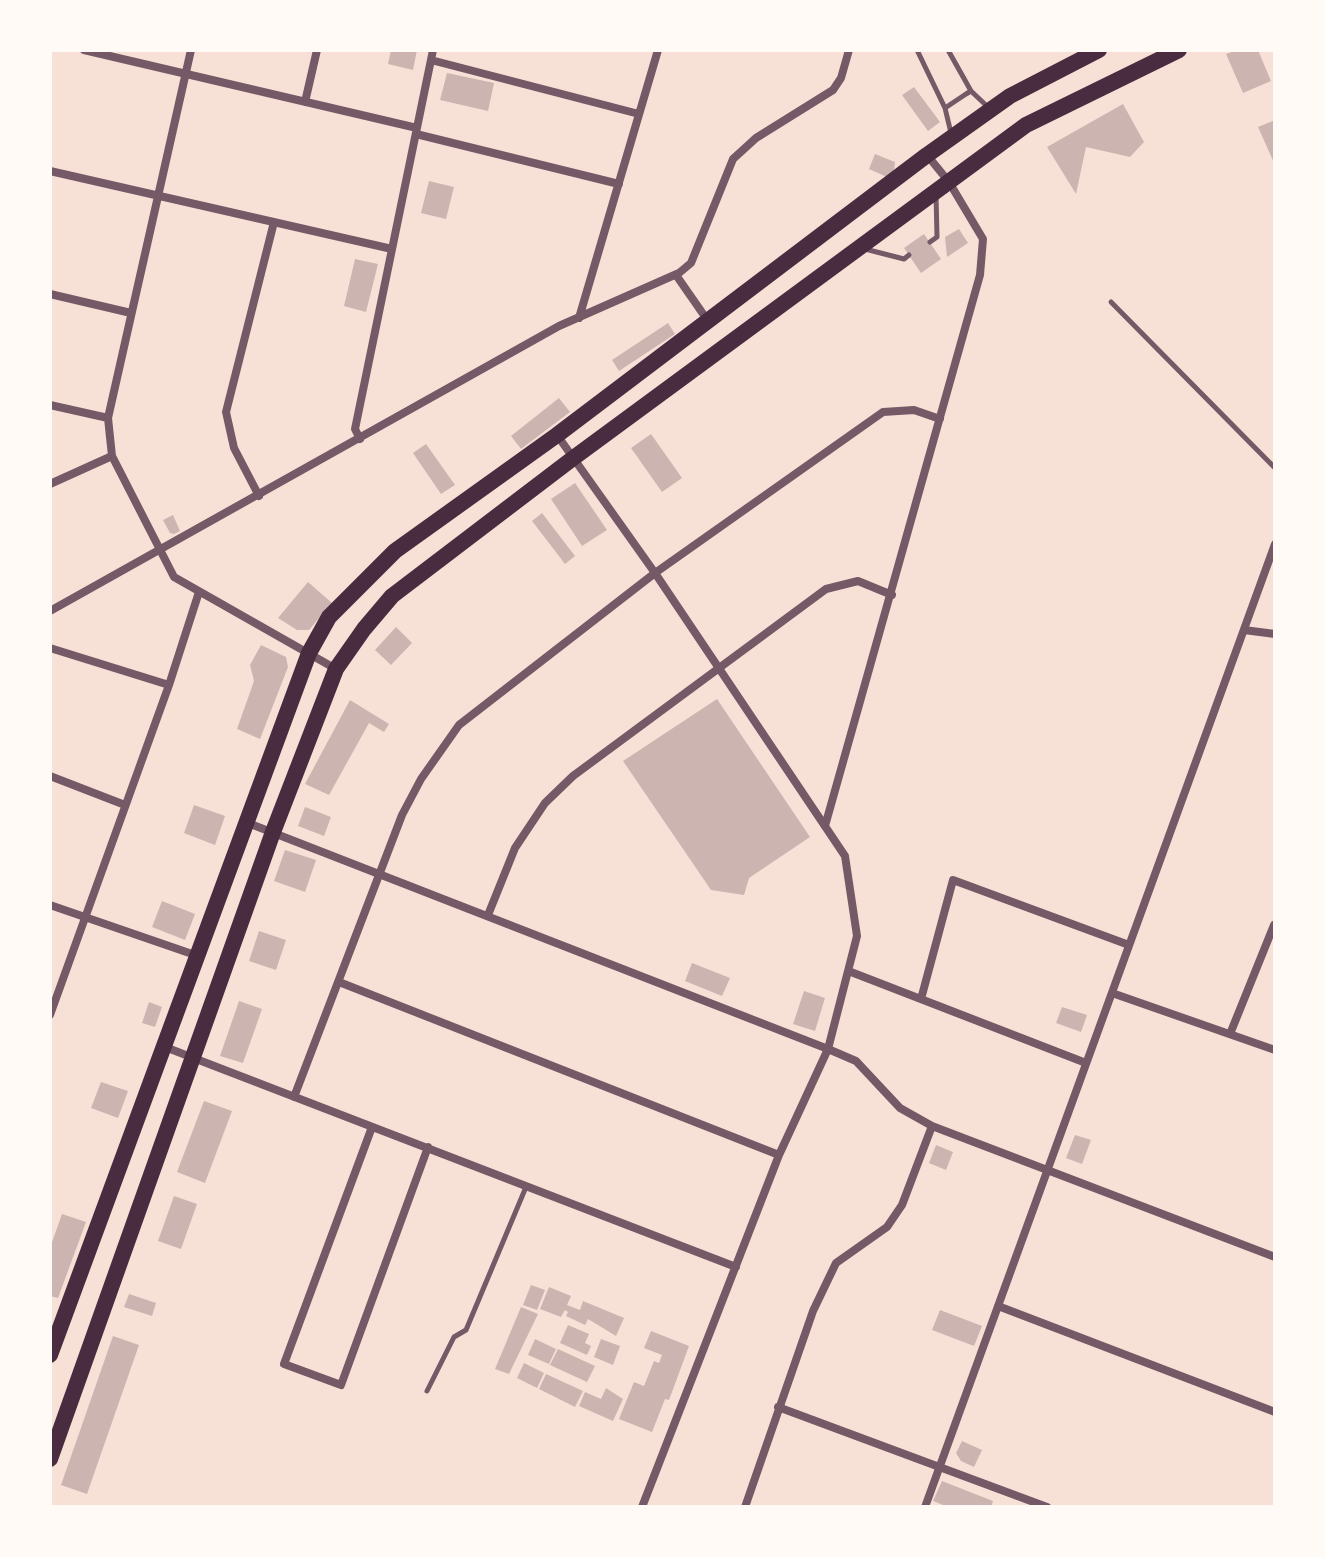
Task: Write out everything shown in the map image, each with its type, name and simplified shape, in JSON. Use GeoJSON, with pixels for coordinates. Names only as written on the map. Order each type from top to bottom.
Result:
{"type":"FeatureCollection","features":[{"type":"Feature","properties":{"kind":"main road"},"geometry":{"type":"LineString","coordinates":[[50,1355],[309,653],[329,617],[395,551],[709,322],[927,155],[991,110],[1099,50]]}},
{"type":"Feature","properties":{"kind":"main road"},"geometry":{"type":"LineString","coordinates":[[50,1459],[273,832],[336,669],[392,596],[572,459],[1026,125],[1179,50]]}},
{"type":"Feature","properties":{"kind":"street"},"geometry":{"type":"LineString","coordinates":[[84,50],[186,72],[619,184]]}},
{"type":"Feature","properties":{"kind":"street"},"geometry":{"type":"LineString","coordinates":[[191,50],[108,418],[112,456],[174,577],[336,669]]}},
{"type":"Feature","properties":{"kind":"street"},"geometry":{"type":"LineString","coordinates":[[305,102],[317,50]]}},
{"type":"Feature","properties":{"kind":"street"},"geometry":{"type":"LineString","coordinates":[[360,439],[355,429],[433,50]]}},
{"type":"Feature","properties":{"kind":"street"},"geometry":{"type":"LineString","coordinates":[[579,318],[658,50]]}},
{"type":"Feature","properties":{"kind":"street"},"geometry":{"type":"LineString","coordinates":[[50,611],[579,318],[676,275],[691,263],[733,159],[756,138],[833,90],[841,78],[849,50]]}},
{"type":"Feature","properties":{"kind":"street"},"geometry":{"type":"LineString","coordinates":[[431,60],[639,114]]}},
{"type":"Feature","properties":{"kind":"street"},"geometry":{"type":"LineString","coordinates":[[825,826],[980,275],[983,239],[942,187],[927,155]]}},
{"type":"Feature","properties":{"kind":"street"},"geometry":{"type":"LineString","coordinates":[[50,171],[392,249]]}},
{"type":"Feature","properties":{"kind":"street"},"geometry":{"type":"LineString","coordinates":[[259,496],[234,448],[226,412],[274,222]]}},
{"type":"Feature","properties":{"kind":"street"},"geometry":{"type":"LineString","coordinates":[[676,275],[709,322]]}},
{"type":"Feature","properties":{"kind":"street"},"geometry":{"type":"LineString","coordinates":[[50,294],[131,313]]}},
{"type":"Feature","properties":{"kind":"street"},"geometry":{"type":"LineString","coordinates":[[50,405],[108,418]]}},
{"type":"Feature","properties":{"kind":"street"},"geometry":{"type":"LineString","coordinates":[[294,1097],[402,815],[421,779],[459,725],[655,573],[883,412],[914,410],[940,419]]}},
{"type":"Feature","properties":{"kind":"street"},"geometry":{"type":"LineString","coordinates":[[557,435],[655,573],[845,856],[857,936],[851,972],[828,1049],[779,1155],[642,1507]]}},
{"type":"Feature","properties":{"kind":"street"},"geometry":{"type":"LineString","coordinates":[[50,484],[112,456]]}},
{"type":"Feature","properties":{"kind":"street"},"geometry":{"type":"LineString","coordinates":[[925,1507],[1275,544]]}},
{"type":"Feature","properties":{"kind":"street"},"geometry":{"type":"LineString","coordinates":[[488,915],[515,848],[545,803],[573,776],[720,671],[826,589],[858,581],[892,595]]}},
{"type":"Feature","properties":{"kind":"street"},"geometry":{"type":"LineString","coordinates":[[50,1015],[83,916],[169,685],[199,592]]}},
{"type":"Feature","properties":{"kind":"street"},"geometry":{"type":"LineString","coordinates":[[1244,630],[1275,634]]}},
{"type":"Feature","properties":{"kind":"street"},"geometry":{"type":"LineString","coordinates":[[50,648],[169,685]]}},
{"type":"Feature","properties":{"kind":"street"},"geometry":{"type":"LineString","coordinates":[[50,776],[125,805]]}},
{"type":"Feature","properties":{"kind":"street"},"geometry":{"type":"LineString","coordinates":[[248,823],[828,1049],[856,1061],[900,1108],[932,1126],[1275,1257]]}},
{"type":"Feature","properties":{"kind":"street"},"geometry":{"type":"LineString","coordinates":[[921,999],[953,880],[1129,945]]}},
{"type":"Feature","properties":{"kind":"street"},"geometry":{"type":"LineString","coordinates":[[50,905],[199,956]]}},
{"type":"Feature","properties":{"kind":"street"},"geometry":{"type":"LineString","coordinates":[[1230,1034],[1274,925]]}},
{"type":"Feature","properties":{"kind":"street"},"geometry":{"type":"LineString","coordinates":[[851,972],[1086,1063]]}},
{"type":"Feature","properties":{"kind":"street"},"geometry":{"type":"LineString","coordinates":[[339,982],[779,1155]]}},
{"type":"Feature","properties":{"kind":"street"},"geometry":{"type":"LineString","coordinates":[[1112,993],[1275,1050]]}},
{"type":"Feature","properties":{"kind":"street"},"geometry":{"type":"LineString","coordinates":[[165,1047],[736,1267]]}},
{"type":"Feature","properties":{"kind":"street"},"geometry":{"type":"LineString","coordinates":[[745,1507],[813,1311],[836,1263],[887,1227],[902,1205],[932,1126]]}},
{"type":"Feature","properties":{"kind":"street"},"geometry":{"type":"LineString","coordinates":[[372,1127],[284,1364],[341,1385],[428,1147]]}},
{"type":"Feature","properties":{"kind":"street"},"geometry":{"type":"LineString","coordinates":[[998,1306],[1275,1412]]}},
{"type":"Feature","properties":{"kind":"street"},"geometry":{"type":"LineString","coordinates":[[778,1407],[1047,1507]]}},
{"type":"Feature","properties":{"kind":"lane"},"geometry":{"type":"LineString","coordinates":[[917,50],[945,108],[952,137]]}},
{"type":"Feature","properties":{"kind":"lane"},"geometry":{"type":"LineString","coordinates":[[948,50],[971,91],[991,110]]}},
{"type":"Feature","properties":{"kind":"lane"},"geometry":{"type":"LineString","coordinates":[[945,108],[971,91]]}},
{"type":"Feature","properties":{"kind":"lane"},"geometry":{"type":"LineString","coordinates":[[930,242],[937,237],[942,187]]}},
{"type":"Feature","properties":{"kind":"lane"},"geometry":{"type":"LineString","coordinates":[[860,248],[904,259],[909,255]]}},
{"type":"Feature","properties":{"kind":"lane"},"geometry":{"type":"LineString","coordinates":[[1111,302],[1275,468]]}},
{"type":"Feature","properties":{"kind":"lane"},"geometry":{"type":"LineString","coordinates":[[427,1391],[454,1337],[466,1330],[526,1186]]}},
{"type":"Feature","properties":{"kind":"building"},"geometry":{"type":"Polygon","coordinates":[[[391,50],[417,50],[413,70],[388,64],[391,50]]]}},
{"type":"Feature","properties":{"kind":"building"},"geometry":{"type":"Polygon","coordinates":[[[1237,50],[1258,50],[1271,81],[1243,93],[1226,54],[1237,50]]]}},
{"type":"Feature","properties":{"kind":"building"},"geometry":{"type":"Polygon","coordinates":[[[447,73],[494,83],[488,111],[440,100],[447,73]]]}},
{"type":"Feature","properties":{"kind":"building"},"geometry":{"type":"Polygon","coordinates":[[[914,87],[940,122],[928,131],[902,95],[914,87]]]}},
{"type":"Feature","properties":{"kind":"building"},"geometry":{"type":"Polygon","coordinates":[[[1123,104],[1144,142],[1130,157],[1086,147],[1076,194],[1047,147],[1123,104]]]}},
{"type":"Feature","properties":{"kind":"building"},"geometry":{"type":"Polygon","coordinates":[[[1275,120],[1275,165],[1258,127],[1275,120]]]}},
{"type":"Feature","properties":{"kind":"building"},"geometry":{"type":"Polygon","coordinates":[[[875,154],[895,162],[894,171],[887,177],[869,169],[875,154]]]}},
{"type":"Feature","properties":{"kind":"building"},"geometry":{"type":"Polygon","coordinates":[[[429,181],[454,187],[446,219],[421,213],[429,181]]]}},
{"type":"Feature","properties":{"kind":"building"},"geometry":{"type":"Polygon","coordinates":[[[959,229],[968,243],[947,257],[945,237],[959,229]]]}},
{"type":"Feature","properties":{"kind":"building"},"geometry":{"type":"Polygon","coordinates":[[[924,234],[941,259],[921,273],[904,248],[924,234]]]}},
{"type":"Feature","properties":{"kind":"building"},"geometry":{"type":"Polygon","coordinates":[[[355,259],[378,264],[366,312],[344,306],[355,259]]]}},
{"type":"Feature","properties":{"kind":"building"},"geometry":{"type":"Polygon","coordinates":[[[668,323],[675,334],[619,371],[612,360],[668,323]]]}},
{"type":"Feature","properties":{"kind":"building"},"geometry":{"type":"Polygon","coordinates":[[[559,398],[570,412],[521,449],[511,436],[559,398]]]}},
{"type":"Feature","properties":{"kind":"building"},"geometry":{"type":"Polygon","coordinates":[[[651,434],[682,478],[662,492],[631,448],[651,434]]]}},
{"type":"Feature","properties":{"kind":"building"},"geometry":{"type":"Polygon","coordinates":[[[426,444],[455,485],[441,494],[413,453],[426,444]]]}},
{"type":"Feature","properties":{"kind":"building"},"geometry":{"type":"Polygon","coordinates":[[[575,483],[607,530],[582,546],[551,499],[575,483]]]}},
{"type":"Feature","properties":{"kind":"building"},"geometry":{"type":"Polygon","coordinates":[[[542,513],[575,556],[565,564],[532,521],[542,513]]]}},
{"type":"Feature","properties":{"kind":"building"},"geometry":{"type":"Polygon","coordinates":[[[173,515],[180,531],[174,534],[170,533],[163,520],[173,515]]]}},
{"type":"Feature","properties":{"kind":"building"},"geometry":{"type":"Polygon","coordinates":[[[308,582],[332,603],[309,630],[297,630],[278,618],[308,582]]]}},
{"type":"Feature","properties":{"kind":"building"},"geometry":{"type":"Polygon","coordinates":[[[396,627],[412,643],[391,665],[375,650],[396,627]]]}},
{"type":"Feature","properties":{"kind":"building"},"geometry":{"type":"Polygon","coordinates":[[[261,645],[286,657],[288,667],[260,739],[237,729],[254,681],[250,665],[261,645]]]}},
{"type":"Feature","properties":{"kind":"building"},"geometry":{"type":"Polygon","coordinates":[[[717,699],[810,837],[749,878],[744,895],[711,890],[623,761],[717,699]]]}},
{"type":"Feature","properties":{"kind":"building"},"geometry":{"type":"Polygon","coordinates":[[[350,700],[389,724],[384,732],[369,723],[329,795],[305,784],[350,700]]]}},
{"type":"Feature","properties":{"kind":"building"},"geometry":{"type":"Polygon","coordinates":[[[194,805],[225,816],[215,845],[184,833],[194,805]]]}},
{"type":"Feature","properties":{"kind":"building"},"geometry":{"type":"Polygon","coordinates":[[[305,807],[331,817],[324,836],[298,826],[305,807]]]}},
{"type":"Feature","properties":{"kind":"building"},"geometry":{"type":"Polygon","coordinates":[[[285,850],[316,860],[305,892],[274,881],[285,850]]]}},
{"type":"Feature","properties":{"kind":"building"},"geometry":{"type":"Polygon","coordinates":[[[162,901],[195,914],[185,940],[152,927],[162,901]]]}},
{"type":"Feature","properties":{"kind":"building"},"geometry":{"type":"Polygon","coordinates":[[[259,931],[286,940],[276,970],[249,961],[259,931]]]}},
{"type":"Feature","properties":{"kind":"building"},"geometry":{"type":"Polygon","coordinates":[[[692,963],[730,978],[722,996],[685,981],[692,963]]]}},
{"type":"Feature","properties":{"kind":"building"},"geometry":{"type":"Polygon","coordinates":[[[804,991],[825,998],[815,1031],[793,1024],[804,991]]]}},
{"type":"Feature","properties":{"kind":"building"},"geometry":{"type":"Polygon","coordinates":[[[239,1001],[262,1009],[243,1063],[220,1056],[239,1001]]]}},
{"type":"Feature","properties":{"kind":"building"},"geometry":{"type":"Polygon","coordinates":[[[149,1002],[162,1007],[155,1027],[142,1023],[149,1002]]]}},
{"type":"Feature","properties":{"kind":"building"},"geometry":{"type":"Polygon","coordinates":[[[1062,1007],[1087,1015],[1081,1032],[1056,1023],[1062,1007]]]}},
{"type":"Feature","properties":{"kind":"building"},"geometry":{"type":"Polygon","coordinates":[[[101,1082],[128,1091],[118,1118],[91,1108],[101,1082]]]}},
{"type":"Feature","properties":{"kind":"building"},"geometry":{"type":"Polygon","coordinates":[[[204,1101],[232,1111],[205,1183],[177,1172],[204,1101]]]}},
{"type":"Feature","properties":{"kind":"building"},"geometry":{"type":"Polygon","coordinates":[[[1075,1135],[1091,1140],[1082,1164],[1066,1158],[1075,1135]]]}},
{"type":"Feature","properties":{"kind":"building"},"geometry":{"type":"Polygon","coordinates":[[[936,1145],[953,1152],[946,1170],[929,1163],[936,1145]]]}},
{"type":"Feature","properties":{"kind":"building"},"geometry":{"type":"Polygon","coordinates":[[[174,1196],[197,1204],[181,1249],[158,1241],[174,1196]]]}},
{"type":"Feature","properties":{"kind":"building"},"geometry":{"type":"Polygon","coordinates":[[[62,1214],[86,1222],[58,1298],[50,1296],[50,1248],[62,1214]]]}},
{"type":"Feature","properties":{"kind":"building"},"geometry":{"type":"Polygon","coordinates":[[[531,1285],[545,1290],[537,1310],[523,1305],[531,1285]]]}},
{"type":"Feature","properties":{"kind":"building"},"geometry":{"type":"Polygon","coordinates":[[[549,1287],[571,1296],[567,1305],[580,1310],[583,1301],[624,1318],[616,1336],[588,1319],[585,1325],[566,1316],[568,1312],[565,1310],[561,1317],[540,1309],[549,1287]]]}},
{"type":"Feature","properties":{"kind":"building"},"geometry":{"type":"Polygon","coordinates":[[[129,1294],[156,1303],[152,1316],[124,1307],[129,1294]]]}},
{"type":"Feature","properties":{"kind":"building"},"geometry":{"type":"Polygon","coordinates":[[[521,1307],[538,1314],[509,1374],[495,1369],[521,1307]]]}},
{"type":"Feature","properties":{"kind":"building"},"geometry":{"type":"Polygon","coordinates":[[[940,1310],[982,1326],[974,1346],[932,1330],[940,1310]]]}},
{"type":"Feature","properties":{"kind":"building"},"geometry":{"type":"Polygon","coordinates":[[[568,1325],[589,1334],[585,1343],[591,1346],[587,1355],[560,1343],[568,1325]]]}},
{"type":"Feature","properties":{"kind":"building"},"geometry":{"type":"Polygon","coordinates":[[[651,1331],[689,1346],[669,1400],[665,1399],[652,1432],[619,1419],[634,1382],[644,1386],[654,1361],[659,1363],[662,1355],[644,1348],[651,1331]]]}},
{"type":"Feature","properties":{"kind":"building"},"geometry":{"type":"Polygon","coordinates":[[[113,1336],[139,1345],[87,1494],[61,1485],[113,1336]]]}},
{"type":"Feature","properties":{"kind":"building"},"geometry":{"type":"Polygon","coordinates":[[[535,1339],[556,1349],[549,1364],[528,1355],[535,1339]]]}},
{"type":"Feature","properties":{"kind":"building"},"geometry":{"type":"Polygon","coordinates":[[[601,1339],[620,1346],[613,1365],[594,1357],[601,1339]]]}},
{"type":"Feature","properties":{"kind":"building"},"geometry":{"type":"Polygon","coordinates":[[[558,1349],[595,1366],[587,1382],[550,1365],[558,1349]]]}},
{"type":"Feature","properties":{"kind":"building"},"geometry":{"type":"Polygon","coordinates":[[[524,1363],[544,1373],[537,1388],[517,1378],[524,1363]]]}},
{"type":"Feature","properties":{"kind":"building"},"geometry":{"type":"Polygon","coordinates":[[[546,1374],[583,1391],[575,1407],[539,1389],[546,1374]]]}},
{"type":"Feature","properties":{"kind":"building"},"geometry":{"type":"Polygon","coordinates":[[[606,1388],[623,1399],[613,1421],[579,1406],[585,1392],[601,1399],[606,1388]]]}},
{"type":"Feature","properties":{"kind":"building"},"geometry":{"type":"Polygon","coordinates":[[[962,1441],[982,1450],[974,1467],[961,1461],[956,1453],[962,1441]]]}},
{"type":"Feature","properties":{"kind":"building"},"geometry":{"type":"Polygon","coordinates":[[[942,1481],[993,1501],[991,1507],[948,1507],[933,1501],[942,1481]]]}}]}
